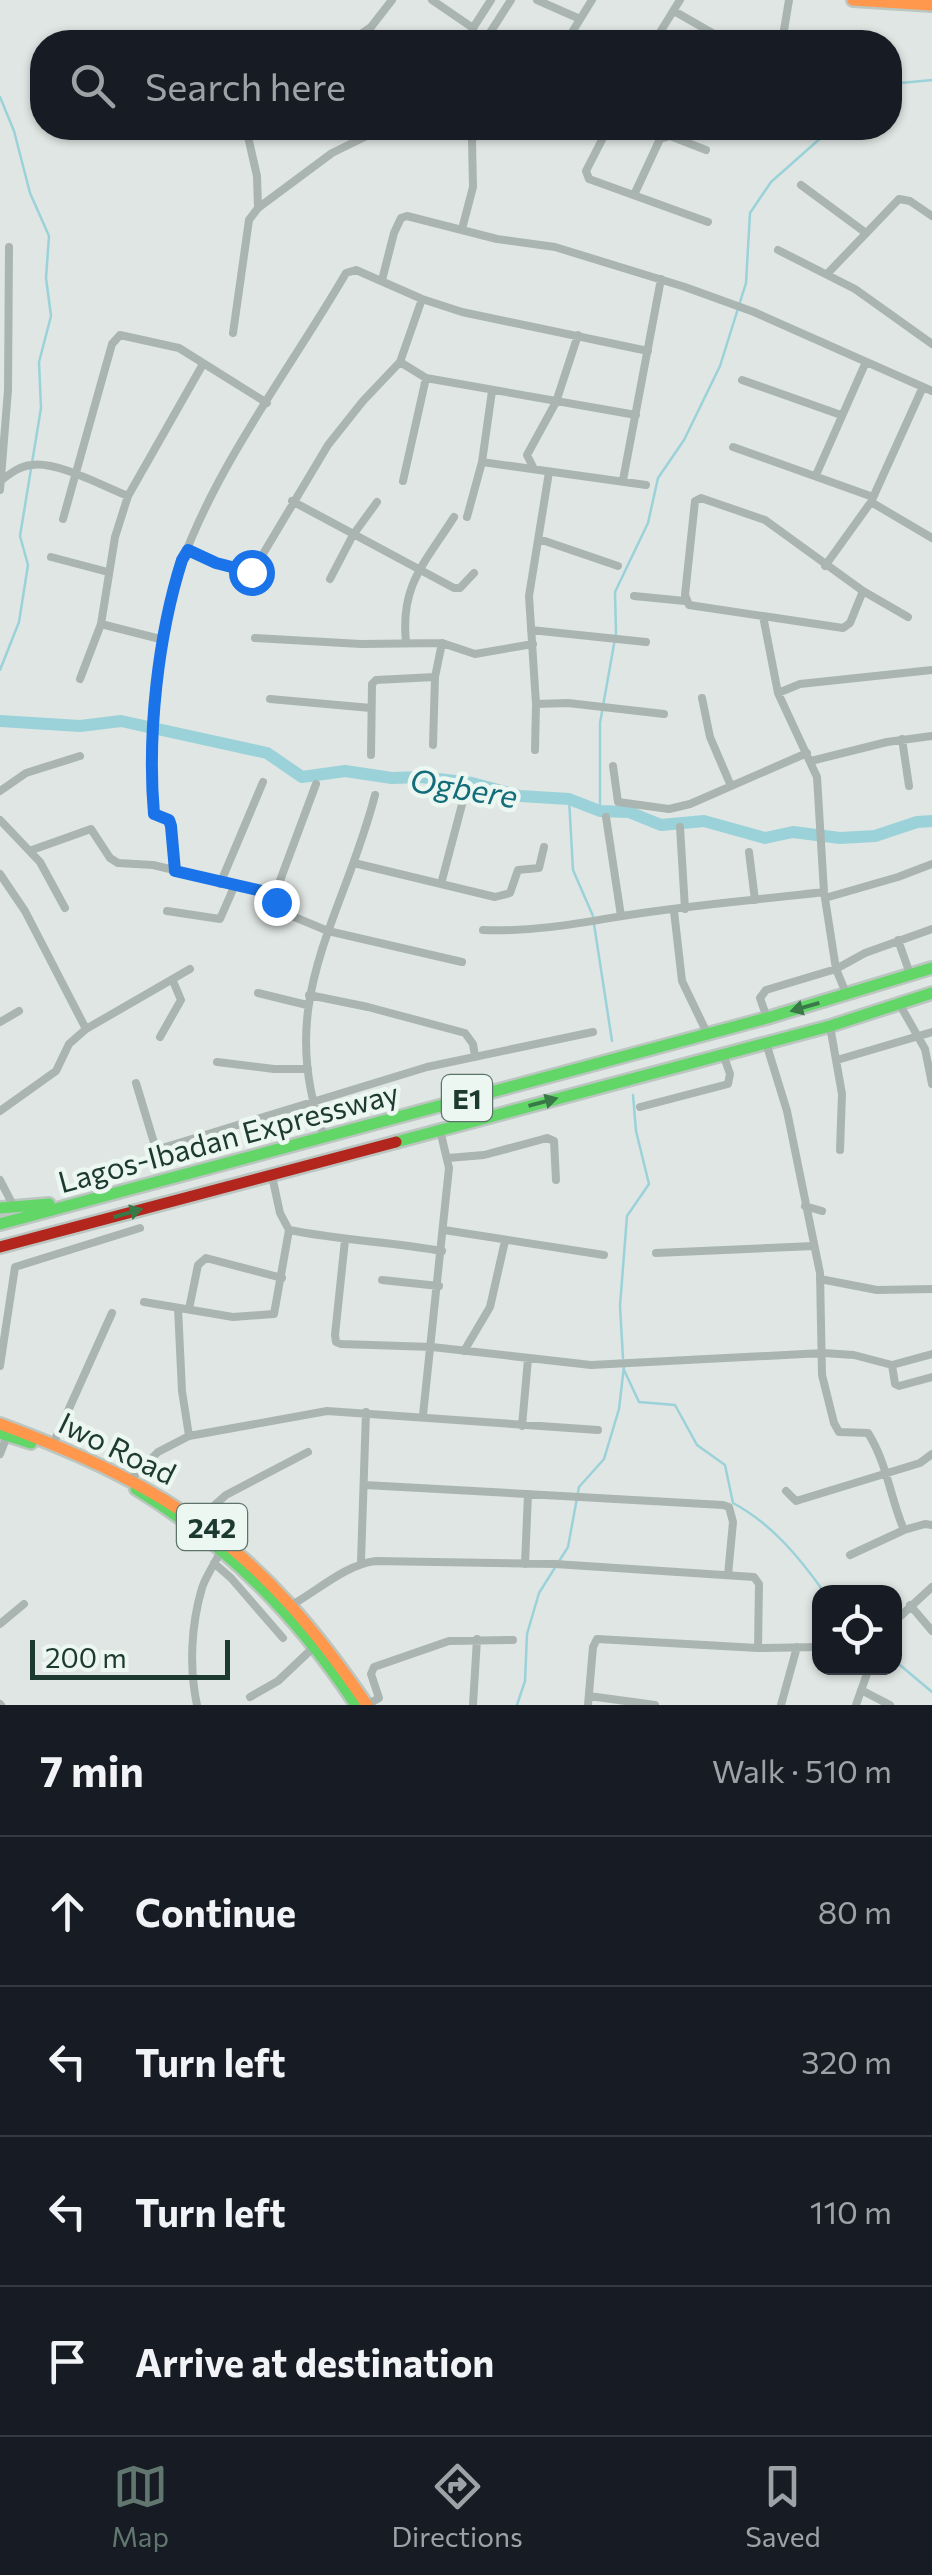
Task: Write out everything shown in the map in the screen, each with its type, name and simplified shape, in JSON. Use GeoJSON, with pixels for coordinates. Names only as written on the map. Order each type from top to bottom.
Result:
{"type":"FeatureCollection","features":[{"type":"Feature","properties":{"kind":"main road"},"geometry":{"type":"LineString","coordinates":[[852,0],[932,5]]}},
{"type":"Feature","properties":{"kind":"main road","name":"Lagos-Ibadan Expressway"},"geometry":{"type":"LineString","coordinates":[[0,1224],[847,996],[932,968]]}},
{"type":"Feature","properties":{"kind":"main road","name":"Lagos-Ibadan Expressway"},"geometry":{"type":"LineString","coordinates":[[0,1250],[830,1026],[932,993]]}},
{"type":"Feature","properties":{"kind":"main road"},"geometry":{"type":"LineString","coordinates":[[7,1208],[69,1205]]}},
{"type":"Feature","properties":{"kind":"main road","name":"Iwo Road"},"geometry":{"type":"LineString","coordinates":[[2,1431],[54,1442],[132,1478],[200,1518],[258,1565],[356,1705]]}},
{"type":"Feature","properties":{"kind":"main road","name":"Iwo Road"},"geometry":{"type":"LineString","coordinates":[[2,1431],[125,1483],[185,1518],[223,1546],[329,1646],[367,1705]]}},
{"type":"Feature","properties":{"kind":"street"},"geometry":{"type":"LineString","coordinates":[[366,30],[392,0]]}},
{"type":"Feature","properties":{"kind":"street"},"geometry":{"type":"LineString","coordinates":[[432,0],[474,28],[490,0]]}},
{"type":"Feature","properties":{"kind":"street"},"geometry":{"type":"LineString","coordinates":[[492,30],[511,0]]}},
{"type":"Feature","properties":{"kind":"street"},"geometry":{"type":"LineString","coordinates":[[538,0],[580,19]]}},
{"type":"Feature","properties":{"kind":"street"},"geometry":{"type":"LineString","coordinates":[[573,30],[592,0]]}},
{"type":"Feature","properties":{"kind":"street"},"geometry":{"type":"LineString","coordinates":[[662,30],[680,0]]}},
{"type":"Feature","properties":{"kind":"street"},"geometry":{"type":"LineString","coordinates":[[784,30],[789,0]]}},
{"type":"Feature","properties":{"kind":"street"},"geometry":{"type":"LineString","coordinates":[[674,11],[707,30]]}},
{"type":"Feature","properties":{"kind":"street"},"geometry":{"type":"LineString","coordinates":[[249,140],[257,176],[258,208]]}},
{"type":"Feature","properties":{"kind":"street"},"geometry":{"type":"LineString","coordinates":[[233,333],[249,220],[258,208],[332,153],[359,140]]}},
{"type":"Feature","properties":{"kind":"street"},"geometry":{"type":"LineString","coordinates":[[462,229],[473,187],[472,140]]}},
{"type":"Feature","properties":{"kind":"street"},"geometry":{"type":"LineString","coordinates":[[602,140],[586,175],[606,187],[708,222]]}},
{"type":"Feature","properties":{"kind":"street"},"geometry":{"type":"LineString","coordinates":[[634,195],[660,140]]}},
{"type":"Feature","properties":{"kind":"street"},"geometry":{"type":"LineString","coordinates":[[680,140],[706,150]]}},
{"type":"Feature","properties":{"kind":"street"},"geometry":{"type":"LineString","coordinates":[[801,185],[866,233]]}},
{"type":"Feature","properties":{"kind":"street"},"geometry":{"type":"LineString","coordinates":[[828,273],[899,199],[910,201],[932,216]]}},
{"type":"Feature","properties":{"kind":"street"},"geometry":{"type":"LineString","coordinates":[[382,280],[394,233],[401,218],[407,216],[497,239],[556,247],[661,280],[754,312],[927,390],[872,499],[826,566]]}},
{"type":"Feature","properties":{"kind":"street"},"geometry":{"type":"LineString","coordinates":[[0,490],[8,390],[9,247]]}},
{"type":"Feature","properties":{"kind":"street"},"geometry":{"type":"LineString","coordinates":[[778,250],[828,273],[932,344]]}},
{"type":"Feature","properties":{"kind":"street"},"geometry":{"type":"LineString","coordinates":[[175,871],[169,820],[154,814],[154,716],[164,640],[179,572],[212,500],[346,272],[356,270],[422,299],[490,319],[648,351]]}},
{"type":"Feature","properties":{"kind":"street"},"geometry":{"type":"LineString","coordinates":[[623,480],[661,280]]}},
{"type":"Feature","properties":{"kind":"street"},"geometry":{"type":"LineString","coordinates":[[188,550],[216,563],[251,572],[328,445],[400,362],[422,299]]}},
{"type":"Feature","properties":{"kind":"street"},"geometry":{"type":"LineString","coordinates":[[534,469],[527,456],[556,402],[578,334]]}},
{"type":"Feature","properties":{"kind":"street"},"geometry":{"type":"LineString","coordinates":[[62,518],[115,338],[131,335],[168,344],[266,403]]}},
{"type":"Feature","properties":{"kind":"street"},"geometry":{"type":"LineString","coordinates":[[400,362],[426,378],[636,416]]}},
{"type":"Feature","properties":{"kind":"street"},"geometry":{"type":"LineString","coordinates":[[80,678],[101,624],[115,536],[128,496],[203,364]]}},
{"type":"Feature","properties":{"kind":"street"},"geometry":{"type":"LineString","coordinates":[[816,474],[865,364]]}},
{"type":"Feature","properties":{"kind":"street"},"geometry":{"type":"LineString","coordinates":[[403,481],[426,378]]}},
{"type":"Feature","properties":{"kind":"street"},"geometry":{"type":"LineString","coordinates":[[742,380],[842,415]]}},
{"type":"Feature","properties":{"kind":"street"},"geometry":{"type":"LineString","coordinates":[[467,517],[482,462],[492,391]]}},
{"type":"Feature","properties":{"kind":"street"},"geometry":{"type":"LineString","coordinates":[[734,447],[816,474],[872,499],[932,538]]}},
{"type":"Feature","properties":{"kind":"street"},"geometry":{"type":"LineString","coordinates":[[482,462],[646,486]]}},
{"type":"Feature","properties":{"kind":"street"},"geometry":{"type":"LineString","coordinates":[[2,480],[33,464],[58,468],[128,496]]}},
{"type":"Feature","properties":{"kind":"street"},"geometry":{"type":"LineString","coordinates":[[535,750],[530,580],[549,472]]}},
{"type":"Feature","properties":{"kind":"street"},"geometry":{"type":"LineString","coordinates":[[685,601],[695,501],[699,498],[752,513],[908,618]]}},
{"type":"Feature","properties":{"kind":"street"},"geometry":{"type":"LineString","coordinates":[[292,501],[454,588],[460,588],[474,573]]}},
{"type":"Feature","properties":{"kind":"street"},"geometry":{"type":"LineString","coordinates":[[330,579],[353,535],[377,502]]}},
{"type":"Feature","properties":{"kind":"street"},"geometry":{"type":"LineString","coordinates":[[406,642],[408,590],[454,517]]}},
{"type":"Feature","properties":{"kind":"street"},"geometry":{"type":"LineString","coordinates":[[539,539],[618,566]]}},
{"type":"Feature","properties":{"kind":"street"},"geometry":{"type":"LineString","coordinates":[[51,558],[108,572]]}},
{"type":"Feature","properties":{"kind":"street"},"geometry":{"type":"LineString","coordinates":[[634,596],[843,628],[850,622],[863,591]]}},
{"type":"Feature","properties":{"kind":"street"},"geometry":{"type":"LineString","coordinates":[[762,616],[778,693],[817,777],[825,895],[836,969],[847,996]]}},
{"type":"Feature","properties":{"kind":"street"},"geometry":{"type":"LineString","coordinates":[[101,624],[164,640]]}},
{"type":"Feature","properties":{"kind":"street"},"geometry":{"type":"LineString","coordinates":[[531,630],[646,642]]}},
{"type":"Feature","properties":{"kind":"street"},"geometry":{"type":"LineString","coordinates":[[255,638],[361,644],[442,643],[475,654],[533,644]]}},
{"type":"Feature","properties":{"kind":"street"},"geometry":{"type":"LineString","coordinates":[[433,745],[435,677],[442,643]]}},
{"type":"Feature","properties":{"kind":"street"},"geometry":{"type":"LineString","coordinates":[[778,693],[800,684],[932,670]]}},
{"type":"Feature","properties":{"kind":"street"},"geometry":{"type":"LineString","coordinates":[[372,755],[370,690],[376,680],[435,677]]}},
{"type":"Feature","properties":{"kind":"street"},"geometry":{"type":"LineString","coordinates":[[702,698],[710,737],[731,786]]}},
{"type":"Feature","properties":{"kind":"street"},"geometry":{"type":"LineString","coordinates":[[270,699],[371,708]]}},
{"type":"Feature","properties":{"kind":"street"},"geometry":{"type":"LineString","coordinates":[[536,704],[664,714]]}},
{"type":"Feature","properties":{"kind":"street"},"geometry":{"type":"LineString","coordinates":[[613,766],[616,797],[622,804],[678,808],[809,758],[932,736]]}},
{"type":"Feature","properties":{"kind":"street"},"geometry":{"type":"LineString","coordinates":[[902,740],[910,786]]}},
{"type":"Feature","properties":{"kind":"street"},"geometry":{"type":"LineString","coordinates":[[0,791],[26,774],[80,756]]}},
{"type":"Feature","properties":{"kind":"street"},"geometry":{"type":"LineString","coordinates":[[220,884],[263,782]]}},
{"type":"Feature","properties":{"kind":"street"},"geometry":{"type":"LineString","coordinates":[[316,784],[275,894],[280,912],[328,931],[462,962]]}},
{"type":"Feature","properties":{"kind":"street"},"geometry":{"type":"LineString","coordinates":[[324,1136],[312,1099],[308,1069],[308,1000],[375,795]]}},
{"type":"Feature","properties":{"kind":"street"},"geometry":{"type":"LineString","coordinates":[[440,884],[464,797]]}},
{"type":"Feature","properties":{"kind":"street"},"geometry":{"type":"LineString","coordinates":[[606,817],[621,916]]}},
{"type":"Feature","properties":{"kind":"street"},"geometry":{"type":"LineString","coordinates":[[0,820],[32,850],[65,908]]}},
{"type":"Feature","properties":{"kind":"street"},"geometry":{"type":"LineString","coordinates":[[680,826],[686,909]]}},
{"type":"Feature","properties":{"kind":"street"},"geometry":{"type":"LineString","coordinates":[[32,850],[91,829],[114,862],[175,871],[275,894]]}},
{"type":"Feature","properties":{"kind":"street"},"geometry":{"type":"LineString","coordinates":[[354,863],[467,892],[504,896],[512,891],[518,870],[539,868],[544,847]]}},
{"type":"Feature","properties":{"kind":"street"},"geometry":{"type":"LineString","coordinates":[[749,852],[755,900]]}},
{"type":"Feature","properties":{"kind":"street"},"geometry":{"type":"LineString","coordinates":[[482,930],[584,925],[621,916],[825,895],[898,877],[932,864]]}},
{"type":"Feature","properties":{"kind":"street"},"geometry":{"type":"LineString","coordinates":[[0,874],[25,912],[86,1029]]}},
{"type":"Feature","properties":{"kind":"street"},"geometry":{"type":"LineString","coordinates":[[167,911],[220,919],[234,887]]}},
{"type":"Feature","properties":{"kind":"street"},"geometry":{"type":"LineString","coordinates":[[674,911],[682,981],[707,1034]]}},
{"type":"Feature","properties":{"kind":"street"},"geometry":{"type":"LineString","coordinates":[[766,1018],[760,993],[836,969],[865,952],[932,929]]}},
{"type":"Feature","properties":{"kind":"street"},"geometry":{"type":"LineString","coordinates":[[898,940],[910,976]]}},
{"type":"Feature","properties":{"kind":"street"},"geometry":{"type":"LineString","coordinates":[[0,1111],[56,1071],[69,1044],[86,1029],[190,969]]}},
{"type":"Feature","properties":{"kind":"street"},"geometry":{"type":"LineString","coordinates":[[160,1038],[181,1000],[173,981]]}},
{"type":"Feature","properties":{"kind":"street"},"geometry":{"type":"LineString","coordinates":[[258,993],[356,1004],[465,1033],[475,1056]]}},
{"type":"Feature","properties":{"kind":"street"},"geometry":{"type":"LineString","coordinates":[[900,1005],[920,1037],[932,1084]]}},
{"type":"Feature","properties":{"kind":"street"},"geometry":{"type":"LineString","coordinates":[[1,1020],[19,1011]]}},
{"type":"Feature","properties":{"kind":"street"},"geometry":{"type":"LineString","coordinates":[[830,1026],[842,1094],[840,1150]]}},
{"type":"Feature","properties":{"kind":"street"},"geometry":{"type":"LineString","coordinates":[[136,1083],[155,1146],[159,1148],[312,1099],[475,1056],[593,1032]]}},
{"type":"Feature","properties":{"kind":"street"},"geometry":{"type":"LineString","coordinates":[[836,1060],[932,1032]]}},
{"type":"Feature","properties":{"kind":"street"},"geometry":{"type":"LineString","coordinates":[[766,1043],[780,1079],[814,1246],[820,1279],[822,1375],[836,1428],[846,1433],[868,1433],[883,1456],[891,1498],[904,1530]]}},
{"type":"Feature","properties":{"kind":"street"},"geometry":{"type":"LineString","coordinates":[[640,1107],[728,1084],[730,1074],[723,1054]]}},
{"type":"Feature","properties":{"kind":"street"},"geometry":{"type":"LineString","coordinates":[[217,1062],[274,1070],[308,1069]]}},
{"type":"Feature","properties":{"kind":"street"},"geometry":{"type":"LineString","coordinates":[[423,1415],[444,1230],[448,1158],[440,1130]]}},
{"type":"Feature","properties":{"kind":"street"},"geometry":{"type":"LineString","coordinates":[[448,1158],[484,1155],[547,1138],[554,1141],[556,1180]]}},
{"type":"Feature","properties":{"kind":"street"},"geometry":{"type":"LineString","coordinates":[[144,1302],[233,1317],[268,1316],[277,1310],[290,1230],[280,1214],[272,1176]]}},
{"type":"Feature","properties":{"kind":"street"},"geometry":{"type":"LineString","coordinates":[[0,1180],[7,1208]]}},
{"type":"Feature","properties":{"kind":"street"},"geometry":{"type":"LineString","coordinates":[[805,1206],[822,1212]]}},
{"type":"Feature","properties":{"kind":"street"},"geometry":{"type":"LineString","coordinates":[[0,1366],[15,1267],[140,1228]]}},
{"type":"Feature","properties":{"kind":"street"},"geometry":{"type":"LineString","coordinates":[[290,1230],[442,1251]]}},
{"type":"Feature","properties":{"kind":"street"},"geometry":{"type":"LineString","coordinates":[[444,1230],[604,1254]]}},
{"type":"Feature","properties":{"kind":"street"},"geometry":{"type":"LineString","coordinates":[[345,1240],[336,1342],[625,1364],[823,1353],[854,1355],[892,1365],[932,1354]]}},
{"type":"Feature","properties":{"kind":"street"},"geometry":{"type":"LineString","coordinates":[[464,1351],[490,1307],[505,1241]]}},
{"type":"Feature","properties":{"kind":"street"},"geometry":{"type":"LineString","coordinates":[[656,1254],[814,1246]]}},
{"type":"Feature","properties":{"kind":"street"},"geometry":{"type":"LineString","coordinates":[[188,1309],[198,1265],[206,1258],[282,1278]]}},
{"type":"Feature","properties":{"kind":"street"},"geometry":{"type":"LineString","coordinates":[[820,1279],[877,1290],[932,1290]]}},
{"type":"Feature","properties":{"kind":"street"},"geometry":{"type":"LineString","coordinates":[[382,1280],[439,1286]]}},
{"type":"Feature","properties":{"kind":"street"},"geometry":{"type":"LineString","coordinates":[[178,1308],[182,1391],[189,1436]]}},
{"type":"Feature","properties":{"kind":"street"},"geometry":{"type":"LineString","coordinates":[[54,1442],[112,1313]]}},
{"type":"Feature","properties":{"kind":"street"},"geometry":{"type":"LineString","coordinates":[[522,1426],[528,1359]]}},
{"type":"Feature","properties":{"kind":"street"},"geometry":{"type":"LineString","coordinates":[[892,1365],[895,1384],[899,1386],[932,1377]]}},
{"type":"Feature","properties":{"kind":"street"},"geometry":{"type":"LineString","coordinates":[[361,1562],[366,1412]]}},
{"type":"Feature","properties":{"kind":"street"},"geometry":{"type":"LineString","coordinates":[[132,1478],[158,1452],[189,1436],[308,1413],[423,1415],[598,1430]]}},
{"type":"Feature","properties":{"kind":"street"},"geometry":{"type":"LineString","coordinates":[[0,1454],[2,1431]]}},
{"type":"Feature","properties":{"kind":"street"},"geometry":{"type":"LineString","coordinates":[[200,1518],[226,1495],[308,1452]]}},
{"type":"Feature","properties":{"kind":"street"},"geometry":{"type":"LineString","coordinates":[[786,1491],[796,1501],[886,1474],[932,1454]]}},
{"type":"Feature","properties":{"kind":"street"},"geometry":{"type":"LineString","coordinates":[[364,1484],[662,1499],[729,1507],[734,1522],[728,1576]]}},
{"type":"Feature","properties":{"kind":"street"},"geometry":{"type":"LineString","coordinates":[[525,1564],[528,1494]]}},
{"type":"Feature","properties":{"kind":"street"},"geometry":{"type":"LineString","coordinates":[[850,1554],[904,1530],[932,1525]]}},
{"type":"Feature","properties":{"kind":"street"},"geometry":{"type":"LineString","coordinates":[[182,1705],[197,1703],[192,1667],[198,1605],[203,1585],[223,1546]]}},
{"type":"Feature","properties":{"kind":"street"},"geometry":{"type":"LineString","coordinates":[[290,1606],[361,1562],[566,1564],[728,1576],[758,1580],[758,1648]]}},
{"type":"Feature","properties":{"kind":"street"},"geometry":{"type":"LineString","coordinates":[[214,1564],[239,1586],[283,1638]]}},
{"type":"Feature","properties":{"kind":"street"},"geometry":{"type":"LineString","coordinates":[[902,1614],[932,1587]]}},
{"type":"Feature","properties":{"kind":"street"},"geometry":{"type":"LineString","coordinates":[[0,1624],[24,1604]]}},
{"type":"Feature","properties":{"kind":"street"},"geometry":{"type":"LineString","coordinates":[[910,1606],[932,1630]]}},
{"type":"Feature","properties":{"kind":"street"},"geometry":{"type":"LineString","coordinates":[[656,1705],[588,1700],[597,1638],[758,1648],[812,1647]]}},
{"type":"Feature","properties":{"kind":"street"},"geometry":{"type":"LineString","coordinates":[[473,1705],[477,1640]]}},
{"type":"Feature","properties":{"kind":"street"},"geometry":{"type":"LineString","coordinates":[[367,1705],[379,1698],[371,1674],[374,1667],[438,1644],[513,1640]]}},
{"type":"Feature","properties":{"kind":"street"},"geometry":{"type":"LineString","coordinates":[[250,1697],[278,1681],[316,1645]]}},
{"type":"Feature","properties":{"kind":"street"},"geometry":{"type":"LineString","coordinates":[[780,1705],[797,1647]]}},
{"type":"Feature","properties":{"kind":"street"},"geometry":{"type":"LineString","coordinates":[[856,1705],[867,1675]]}},
{"type":"Feature","properties":{"kind":"street"},"geometry":{"type":"LineString","coordinates":[[861,1690],[890,1705]]}},
{"type":"Feature","properties":{"kind":"waterway"},"geometry":{"type":"LineString","coordinates":[[902,83],[932,80]]}},
{"type":"Feature","properties":{"kind":"waterway"},"geometry":{"type":"LineString","coordinates":[[0,97],[14,131],[30,193],[49,236],[46,278],[51,316],[39,362],[41,408],[20,536],[28,565],[19,622],[0,670]]}},
{"type":"Feature","properties":{"kind":"waterway"},"geometry":{"type":"LineString","coordinates":[[600,811],[600,723],[616,633],[615,592],[648,523],[658,478],[684,440],[720,366],[746,283],[750,213],[771,182],[818,140]]}},
{"type":"Feature","properties":{"kind":"waterway","name":"Ogbere"},"geometry":{"type":"LineString","coordinates":[[0,721],[80,726],[121,721],[267,753],[302,777],[345,771],[472,783],[520,796],[569,799],[600,811],[629,812],[661,825],[704,821],[765,838],[793,832],[840,838],[875,836],[932,821]]}},
{"type":"Feature","properties":{"kind":"waterway"},"geometry":{"type":"LineString","coordinates":[[569,799],[573,870],[593,916]]}},
{"type":"Feature","properties":{"kind":"waterway"},"geometry":{"type":"LineString","coordinates":[[594,924],[612,1041]]}},
{"type":"Feature","properties":{"kind":"waterway"},"geometry":{"type":"LineString","coordinates":[[623,1358],[620,1306],[627,1216],[649,1184],[636,1131],[633,1095]]}},
{"type":"Feature","properties":{"kind":"waterway"},"geometry":{"type":"LineString","coordinates":[[517,1705],[525,1681],[527,1634],[539,1593],[568,1547],[579,1487],[604,1459],[619,1409],[624,1366]]}},
{"type":"Feature","properties":{"kind":"waterway"},"geometry":{"type":"LineString","coordinates":[[624,1370],[639,1402],[675,1405],[697,1445],[725,1465],[733,1503],[784,1542],[819,1585]]}},
{"type":"Feature","properties":{"kind":"waterway"},"geometry":{"type":"LineString","coordinates":[[902,1667],[932,1692]]}},
{"type":"Feature","properties":{"kind":"traffic: fast"},"geometry":{"type":"LineString","coordinates":[[0,1224],[767,1018],[932,968]]}},
{"type":"Feature","properties":{"kind":"traffic: fast"},"geometry":{"type":"LineString","coordinates":[[396,1142],[830,1026],[932,993]]}},
{"type":"Feature","properties":{"kind":"traffic: fast"},"geometry":{"type":"LineString","coordinates":[[0,1208],[49,1204]]}},
{"type":"Feature","properties":{"kind":"traffic: fast"},"geometry":{"type":"LineString","coordinates":[[0,1433],[31,1443]]}},
{"type":"Feature","properties":{"kind":"traffic: fast"},"geometry":{"type":"LineString","coordinates":[[136,1489],[201,1534],[258,1585],[310,1642],[356,1705]]}},
{"type":"Feature","properties":{"kind":"traffic: slow"},"geometry":{"type":"LineString","coordinates":[[853,0],[932,5]]}},
{"type":"Feature","properties":{"kind":"traffic: slow"},"geometry":{"type":"LineString","coordinates":[[0,1424],[116,1474],[210,1531],[290,1605],[367,1705]]}},
{"type":"Feature","properties":{"kind":"traffic: jam"},"geometry":{"type":"LineString","coordinates":[[0,1247],[396,1142]]}},
{"type":"Feature","properties":{"kind":"route"},"geometry":{"type":"LineString","coordinates":[[251,572],[216,563],[188,550],[182,560],[164,640],[154,716],[152,797],[154,814],[169,820],[173,832],[175,871],[275,894],[276,902]]}}]}
